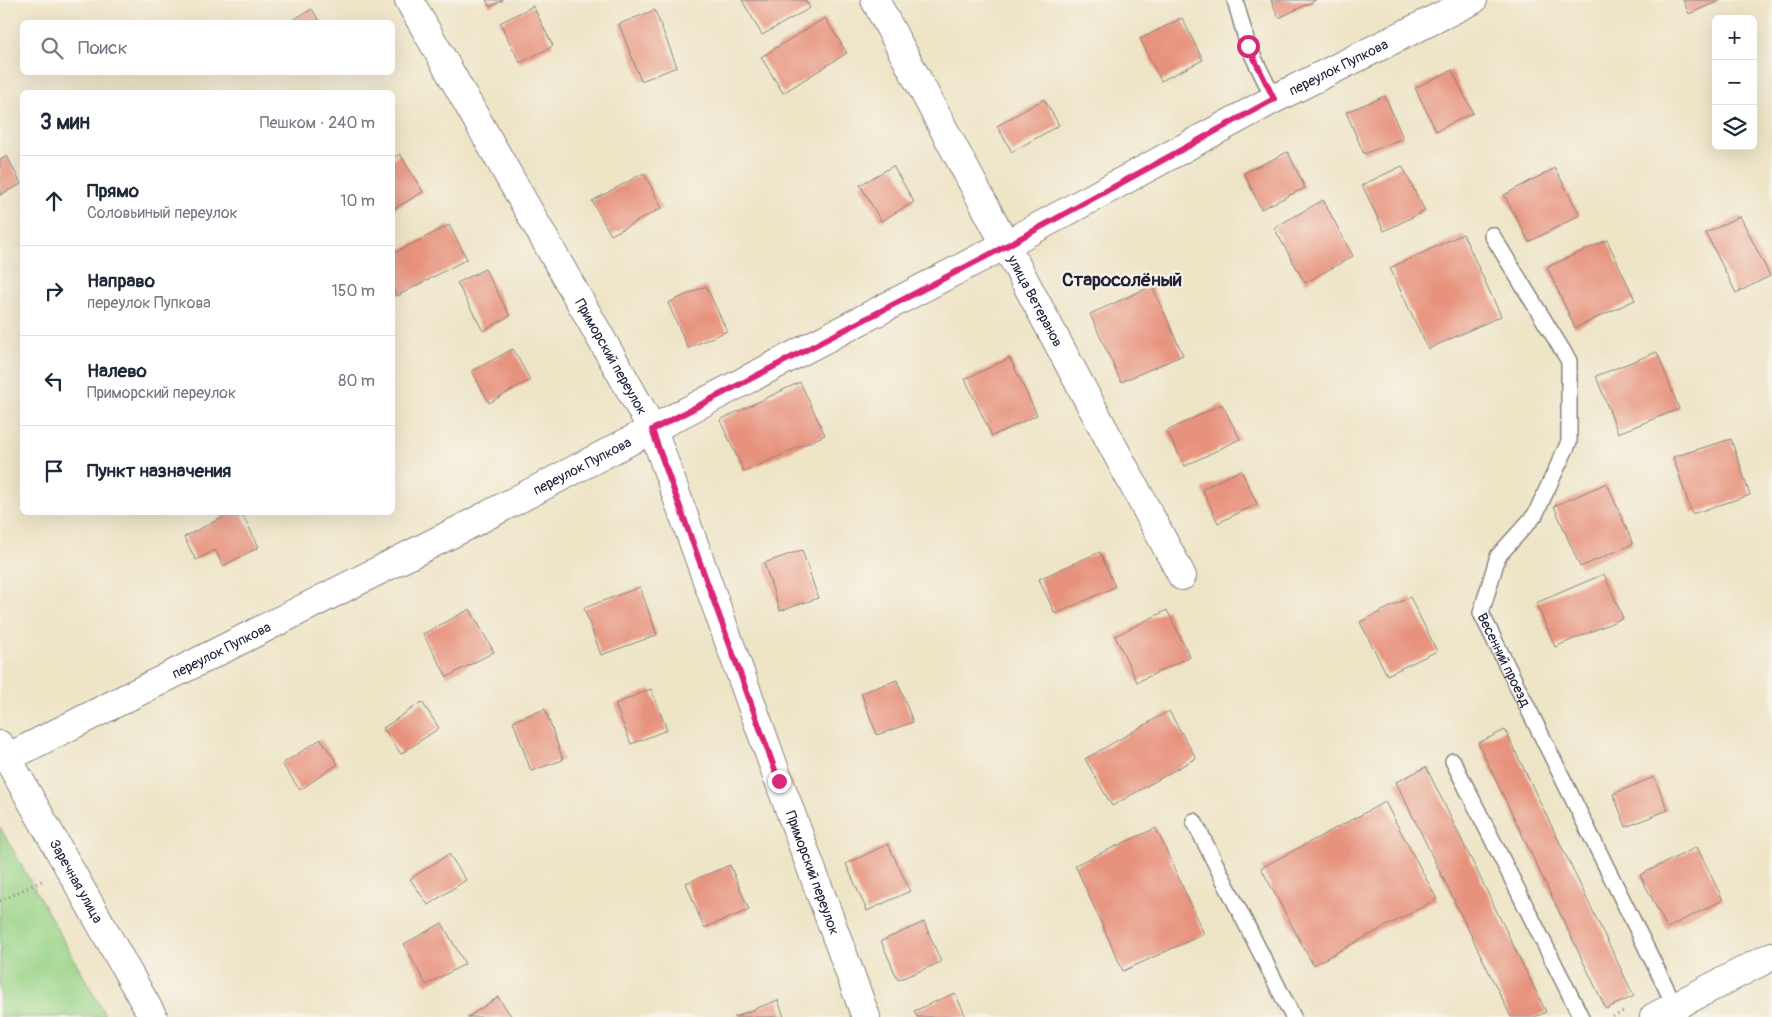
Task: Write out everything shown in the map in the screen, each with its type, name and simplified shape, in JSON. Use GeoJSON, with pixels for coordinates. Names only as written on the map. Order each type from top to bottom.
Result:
{"type":"FeatureCollection","features":[{"type":"Feature","properties":{"kind":"street","name":"Приморский переулок"},"geometry":{"type":"LineString","coordinates":[[409,0],[652,430],[866,1017]]}},
{"type":"Feature","properties":{"kind":"street","name":"улица Ветеранов"},"geometry":{"type":"LineString","coordinates":[[875,0],[1182,576]]}},
{"type":"Feature","properties":{"kind":"street","name":"переулок Пупкова"},"geometry":{"type":"LineString","coordinates":[[4,752],[454,533],[1006,246],[1274,99],[1473,0]]}},
{"type":"Feature","properties":{"kind":"street","name":"Заречная улица"},"geometry":{"type":"LineString","coordinates":[[4,752],[153,1017]]}},
{"type":"Feature","properties":{"kind":"street"},"geometry":{"type":"LineString","coordinates":[[1664,1012],[1772,956]]}},
{"type":"Feature","properties":{"kind":"lane"},"geometry":{"type":"LineString","coordinates":[[1235,0],[1248,46],[1274,99]]}},
{"type":"Feature","properties":{"kind":"lane","name":"Весенний проезд"},"geometry":{"type":"LineString","coordinates":[[1492,235],[1569,361],[1569,442],[1535,515],[1498,556],[1481,613],[1664,1012]]}},
{"type":"Feature","properties":{"kind":"lane"},"geometry":{"type":"LineString","coordinates":[[1453,761],[1581,1017]]}},
{"type":"Feature","properties":{"kind":"lane"},"geometry":{"type":"LineString","coordinates":[[1194,821],[1293,1017]]}},
{"type":"Feature","properties":{"kind":"path"},"geometry":{"type":"LineString","coordinates":[[0,901],[69,868]]}},
{"type":"Feature","properties":{"kind":"green space"},"geometry":{"type":"Polygon","coordinates":[[[0,827],[94,995],[106,1017],[0,1017],[0,827]]]}},
{"type":"Feature","properties":{"kind":"building"},"geometry":{"type":"Polygon","coordinates":[[[486,0],[503,0],[490,7],[486,0]]]}},
{"type":"Feature","properties":{"kind":"building"},"geometry":{"type":"Polygon","coordinates":[[[742,0],[805,0],[810,8],[762,35],[742,0]]]}},
{"type":"Feature","properties":{"kind":"building"},"geometry":{"type":"Polygon","coordinates":[[[1271,0],[1316,0],[1279,18],[1271,0]]]}},
{"type":"Feature","properties":{"kind":"building"},"geometry":{"type":"Polygon","coordinates":[[[1683,0],[1721,0],[1689,14],[1683,0]]]}},
{"type":"Feature","properties":{"kind":"building"},"geometry":{"type":"Polygon","coordinates":[[[533,6],[553,46],[520,63],[500,23],[533,6]]]}},
{"type":"Feature","properties":{"kind":"building"},"geometry":{"type":"Polygon","coordinates":[[[312,9],[319,20],[293,20],[312,9]]]}},
{"type":"Feature","properties":{"kind":"building"},"geometry":{"type":"Polygon","coordinates":[[[655,10],[677,67],[641,81],[619,24],[655,10]]]}},
{"type":"Feature","properties":{"kind":"building"},"geometry":{"type":"Polygon","coordinates":[[[825,18],[847,53],[783,93],[761,57],[825,18]]]}},
{"type":"Feature","properties":{"kind":"building"},"geometry":{"type":"Polygon","coordinates":[[[1182,18],[1203,60],[1161,81],[1140,39],[1182,18]]]}},
{"type":"Feature","properties":{"kind":"building"},"geometry":{"type":"Polygon","coordinates":[[[1452,70],[1473,113],[1436,131],[1415,88],[1452,70]]]}},
{"type":"Feature","properties":{"kind":"building"},"geometry":{"type":"Polygon","coordinates":[[[1385,96],[1403,138],[1364,154],[1346,112],[1385,96]]]}},
{"type":"Feature","properties":{"kind":"building"},"geometry":{"type":"Polygon","coordinates":[[[1044,99],[1059,125],[1012,152],[997,126],[1044,99]]]}},
{"type":"Feature","properties":{"kind":"building"},"geometry":{"type":"Polygon","coordinates":[[[1288,152],[1305,188],[1261,209],[1244,173],[1288,152]]]}},
{"type":"Feature","properties":{"kind":"building"},"geometry":{"type":"Polygon","coordinates":[[[400,154],[423,192],[395,208],[395,157],[400,154]]]}},
{"type":"Feature","properties":{"kind":"building"},"geometry":{"type":"Polygon","coordinates":[[[7,156],[20,185],[0,195],[0,160],[7,156]]]}},
{"type":"Feature","properties":{"kind":"building"},"geometry":{"type":"Polygon","coordinates":[[[893,166],[914,202],[881,221],[860,185],[893,166]]]}},
{"type":"Feature","properties":{"kind":"building"},"geometry":{"type":"Polygon","coordinates":[[[1402,166],[1425,211],[1384,231],[1362,185],[1402,166]]]}},
{"type":"Feature","properties":{"kind":"building"},"geometry":{"type":"Polygon","coordinates":[[[1555,168],[1580,215],[1529,242],[1504,195],[1555,168]]]}},
{"type":"Feature","properties":{"kind":"building"},"geometry":{"type":"Polygon","coordinates":[[[644,173],[662,208],[611,235],[592,201],[644,173]]]}},
{"type":"Feature","properties":{"kind":"building"},"geometry":{"type":"Polygon","coordinates":[[[1323,200],[1353,256],[1305,283],[1274,228],[1323,200]]]}},
{"type":"Feature","properties":{"kind":"building"},"geometry":{"type":"Polygon","coordinates":[[[1740,216],[1770,276],[1736,293],[1706,233],[1740,216]]]}},
{"type":"Feature","properties":{"kind":"building"},"geometry":{"type":"Polygon","coordinates":[[[449,225],[467,259],[397,296],[395,292],[395,252],[449,225]]]}},
{"type":"Feature","properties":{"kind":"building"},"geometry":{"type":"Polygon","coordinates":[[[1463,234],[1501,316],[1428,349],[1390,268],[1463,234]]]}},
{"type":"Feature","properties":{"kind":"building"},"geometry":{"type":"Polygon","coordinates":[[[1607,240],[1635,300],[1575,328],[1547,267],[1607,240]]]}},
{"type":"Feature","properties":{"kind":"building"},"geometry":{"type":"Polygon","coordinates":[[[485,269],[510,316],[483,331],[457,283],[485,269]]]}},
{"type":"Feature","properties":{"kind":"building"},"geometry":{"type":"Polygon","coordinates":[[[706,286],[727,331],[688,348],[668,303],[706,286]]]}},
{"type":"Feature","properties":{"kind":"building"},"geometry":{"type":"Polygon","coordinates":[[[1152,286],[1183,355],[1121,382],[1090,314],[1152,286]]]}},
{"type":"Feature","properties":{"kind":"building"},"geometry":{"type":"Polygon","coordinates":[[[513,349],[530,380],[489,403],[472,371],[513,349]]]}},
{"type":"Feature","properties":{"kind":"building"},"geometry":{"type":"Polygon","coordinates":[[[1657,352],[1679,409],[1618,433],[1596,376],[1657,352]]]}},
{"type":"Feature","properties":{"kind":"building"},"geometry":{"type":"Polygon","coordinates":[[[1010,358],[1037,415],[992,436],[965,379],[1010,358]]]}},
{"type":"Feature","properties":{"kind":"building"},"geometry":{"type":"Polygon","coordinates":[[[800,382],[825,435],[744,472],[720,420],[800,382]]]}},
{"type":"Feature","properties":{"kind":"building"},"geometry":{"type":"Polygon","coordinates":[[[1222,404],[1240,439],[1185,466],[1167,431],[1222,404]]]}},
{"type":"Feature","properties":{"kind":"building"},"geometry":{"type":"Polygon","coordinates":[[[1731,439],[1750,495],[1692,514],[1673,457],[1731,439]]]}},
{"type":"Feature","properties":{"kind":"building"},"geometry":{"type":"Polygon","coordinates":[[[1241,470],[1257,504],[1218,523],[1202,489],[1241,470]]]}},
{"type":"Feature","properties":{"kind":"building"},"geometry":{"type":"Polygon","coordinates":[[[1607,483],[1633,544],[1580,567],[1554,506],[1607,483]]]}},
{"type":"Feature","properties":{"kind":"building"},"geometry":{"type":"Polygon","coordinates":[[[227,515],[243,515],[259,547],[223,566],[215,550],[196,560],[184,537],[227,515]]]}},
{"type":"Feature","properties":{"kind":"building"},"geometry":{"type":"Polygon","coordinates":[[[802,550],[818,598],[780,611],[764,563],[802,550]]]}},
{"type":"Feature","properties":{"kind":"building"},"geometry":{"type":"Polygon","coordinates":[[[1100,552],[1115,587],[1055,614],[1039,579],[1100,552]]]}},
{"type":"Feature","properties":{"kind":"building"},"geometry":{"type":"Polygon","coordinates":[[[1604,574],[1623,618],[1555,647],[1536,603],[1604,574]]]}},
{"type":"Feature","properties":{"kind":"building"},"geometry":{"type":"Polygon","coordinates":[[[640,587],[657,635],[601,655],[584,608],[640,587]]]}},
{"type":"Feature","properties":{"kind":"building"},"geometry":{"type":"Polygon","coordinates":[[[1410,597],[1437,651],[1387,675],[1360,622],[1410,597]]]}},
{"type":"Feature","properties":{"kind":"building"},"geometry":{"type":"Polygon","coordinates":[[[470,609],[494,652],[447,677],[423,634],[470,609]]]}},
{"type":"Feature","properties":{"kind":"building"},"geometry":{"type":"Polygon","coordinates":[[[1167,610],[1190,657],[1137,682],[1115,636],[1167,610]]]}},
{"type":"Feature","properties":{"kind":"building"},"geometry":{"type":"Polygon","coordinates":[[[897,680],[913,722],[877,735],[861,693],[897,680]]]}},
{"type":"Feature","properties":{"kind":"building"},"geometry":{"type":"Polygon","coordinates":[[[651,689],[667,730],[631,744],[615,704],[651,689]]]}},
{"type":"Feature","properties":{"kind":"building"},"geometry":{"type":"Polygon","coordinates":[[[422,702],[439,728],[401,754],[383,728],[422,702]]]}},
{"type":"Feature","properties":{"kind":"building"},"geometry":{"type":"Polygon","coordinates":[[[545,709],[563,760],[531,771],[513,721],[545,709]]]}},
{"type":"Feature","properties":{"kind":"building"},"geometry":{"type":"Polygon","coordinates":[[[1169,711],[1196,758],[1112,806],[1085,759],[1169,711]]]}},
{"type":"Feature","properties":{"kind":"building"},"geometry":{"type":"Polygon","coordinates":[[[1505,730],[1634,996],[1606,1009],[1478,743],[1505,730]]]}},
{"type":"Feature","properties":{"kind":"building"},"geometry":{"type":"Polygon","coordinates":[[[321,739],[338,764],[300,790],[282,764],[321,739]]]}},
{"type":"Feature","properties":{"kind":"building"},"geometry":{"type":"Polygon","coordinates":[[[1426,767],[1546,1012],[1535,1017],[1511,1017],[1396,782],[1426,767]]]}},
{"type":"Feature","properties":{"kind":"building"},"geometry":{"type":"Polygon","coordinates":[[[1654,777],[1668,810],[1626,827],[1613,794],[1654,777]]]}},
{"type":"Feature","properties":{"kind":"building"},"geometry":{"type":"Polygon","coordinates":[[[1385,802],[1437,899],[1313,965],[1261,868],[1385,802]]]}},
{"type":"Feature","properties":{"kind":"building"},"geometry":{"type":"Polygon","coordinates":[[[1156,828],[1204,934],[1123,971],[1075,865],[1156,828]]]}},
{"type":"Feature","properties":{"kind":"building"},"geometry":{"type":"Polygon","coordinates":[[[888,844],[910,891],[867,911],[846,864],[888,844]]]}},
{"type":"Feature","properties":{"kind":"building"},"geometry":{"type":"Polygon","coordinates":[[[1697,847],[1723,900],[1667,928],[1640,875],[1697,847]]]}},
{"type":"Feature","properties":{"kind":"building"},"geometry":{"type":"Polygon","coordinates":[[[449,854],[466,880],[428,905],[410,879],[449,854]]]}},
{"type":"Feature","properties":{"kind":"building"},"geometry":{"type":"Polygon","coordinates":[[[730,865],[749,910],[704,928],[686,883],[730,865]]]}},
{"type":"Feature","properties":{"kind":"building"},"geometry":{"type":"Polygon","coordinates":[[[924,922],[941,962],[898,980],[881,941],[924,922]]]}},
{"type":"Feature","properties":{"kind":"building"},"geometry":{"type":"Polygon","coordinates":[[[442,923],[465,964],[426,985],[404,944],[442,923]]]}},
{"type":"Feature","properties":{"kind":"building"},"geometry":{"type":"Polygon","coordinates":[[[955,993],[966,1017],[917,1017],[914,1011],[955,993]]]}},
{"type":"Feature","properties":{"kind":"building"},"geometry":{"type":"Polygon","coordinates":[[[498,997],[512,1017],[468,1017],[498,997]]]}},
{"type":"Feature","properties":{"kind":"building"},"geometry":{"type":"Polygon","coordinates":[[[778,1000],[784,1017],[734,1017],[778,1000]]]}},
{"type":"Feature","properties":{"kind":"district","name":"Староcолёный"},"geometry":{"type":"Point","coordinates":[1122,279]}},
{"type":"Feature","properties":{"kind":"route"},"geometry":{"type":"LineString","coordinates":[[779,781],[652,430],[1006,246],[1274,99],[1248,46]]}}]}
